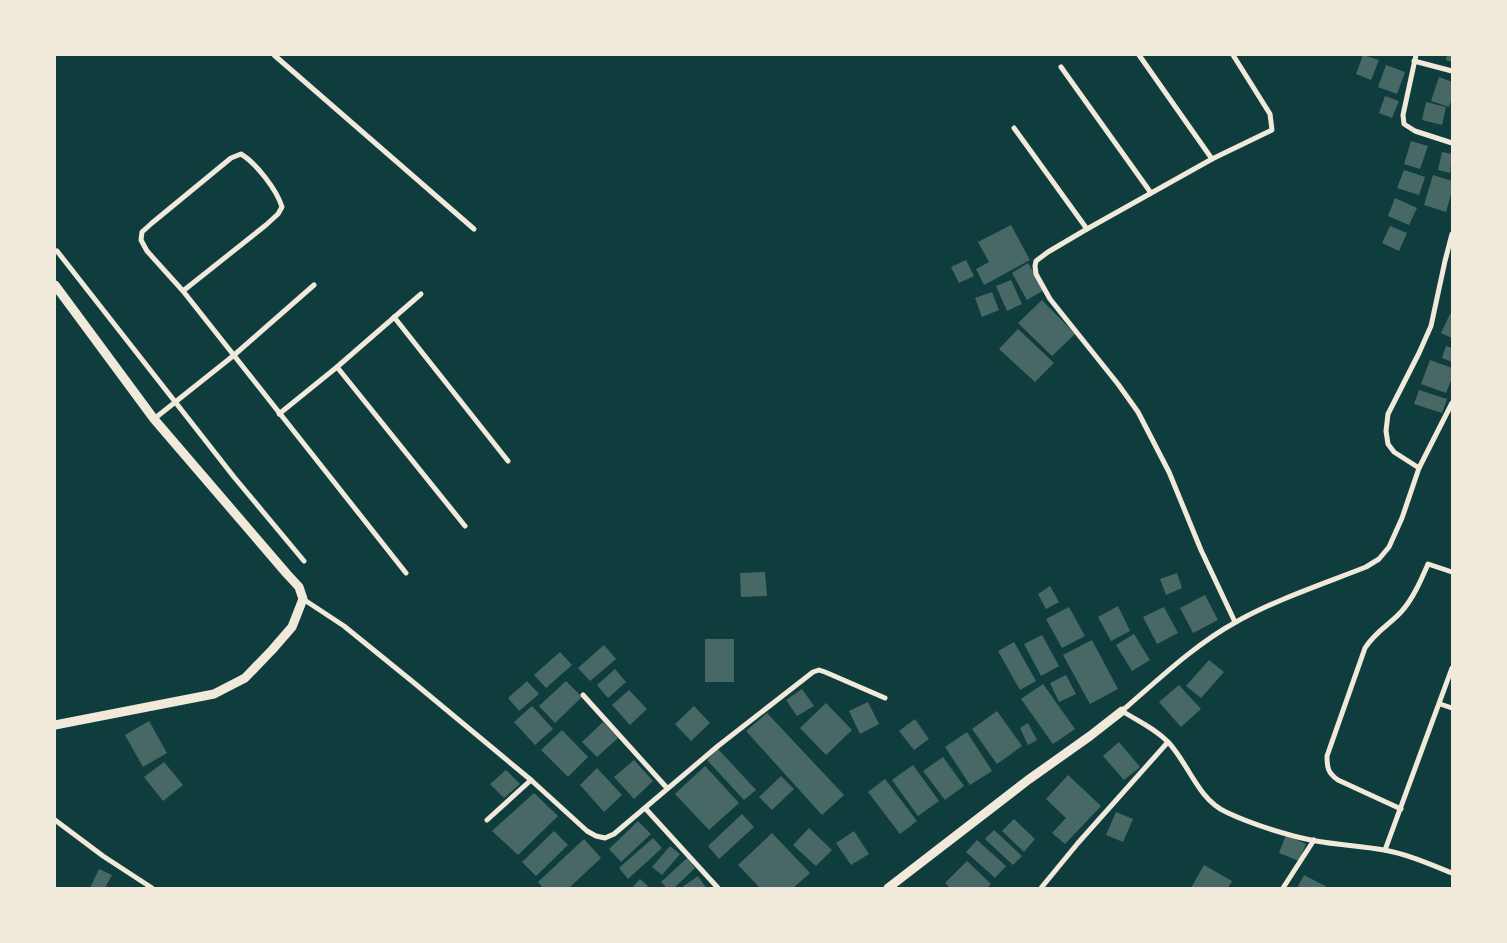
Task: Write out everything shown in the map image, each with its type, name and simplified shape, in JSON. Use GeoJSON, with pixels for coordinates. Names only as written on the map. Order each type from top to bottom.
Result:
{"type":"FeatureCollection","features":[{"type":"Feature","properties":{"kind":"street"},"geometry":{"type":"LineString","coordinates":[[274,55],[474,229]]}},
{"type":"Feature","properties":{"kind":"street"},"geometry":{"type":"LineString","coordinates":[[1139,55],[1212,160]]}},
{"type":"Feature","properties":{"kind":"street"},"geometry":{"type":"LineString","coordinates":[[1233,55],[1270,114],[1272,130],[1212,160],[1087,228],[1048,252],[1036,261],[1035,266],[1036,274],[1050,299],[1138,412],[1168,472],[1201,550],[1235,622]]}},
{"type":"Feature","properties":{"kind":"street"},"geometry":{"type":"LineString","coordinates":[[1452,71],[1415,58],[1403,115],[1404,124],[1415,131],[1452,143]]}},
{"type":"Feature","properties":{"kind":"street"},"geometry":{"type":"LineString","coordinates":[[1060,67],[1151,193]]}},
{"type":"Feature","properties":{"kind":"street"},"geometry":{"type":"LineString","coordinates":[[1014,128],[1087,228]]}},
{"type":"Feature","properties":{"kind":"street"},"geometry":{"type":"LineString","coordinates":[[183,291],[266,225],[278,214],[282,207],[279,198],[264,177],[249,159],[241,154],[231,158],[142,232],[141,240],[147,250],[183,291],[406,574]]}},
{"type":"Feature","properties":{"kind":"street"},"geometry":{"type":"LineString","coordinates":[[1419,468],[1404,460],[1388,444],[1386,431],[1388,414],[1431,326],[1452,234]]}},
{"type":"Feature","properties":{"kind":"street"},"geometry":{"type":"LineString","coordinates":[[57,251],[234,477],[304,561]]}},
{"type":"Feature","properties":{"kind":"street"},"geometry":{"type":"LineString","coordinates":[[55,285],[154,419],[299,587],[302,599],[292,627],[272,650],[245,678],[214,694],[55,725]]}},
{"type":"Feature","properties":{"kind":"street"},"geometry":{"type":"LineString","coordinates":[[154,419],[233,356],[314,285]]}},
{"type":"Feature","properties":{"kind":"street"},"geometry":{"type":"LineString","coordinates":[[279,414],[337,367],[421,294]]}},
{"type":"Feature","properties":{"kind":"street"},"geometry":{"type":"LineString","coordinates":[[394,317],[508,461]]}},
{"type":"Feature","properties":{"kind":"street"},"geometry":{"type":"LineString","coordinates":[[337,367],[464,526]]}},
{"type":"Feature","properties":{"kind":"street"},"geometry":{"type":"LineString","coordinates":[[888,888],[1028,780],[1090,736],[1181,660],[1235,622],[1266,607],[1366,567],[1379,559],[1389,547],[1419,468],[1452,402]]}},
{"type":"Feature","properties":{"kind":"street"},"geometry":{"type":"LineString","coordinates":[[1401,809],[1338,780],[1327,769],[1328,756],[1365,648],[1373,636],[1401,612],[1409,601],[1428,564],[1452,572]]}},
{"type":"Feature","properties":{"kind":"street"},"geometry":{"type":"LineString","coordinates":[[302,599],[344,626],[531,780],[574,820],[596,836],[605,838],[614,834],[718,746],[813,672],[819,670],[826,672],[885,698]]}},
{"type":"Feature","properties":{"kind":"street"},"geometry":{"type":"LineString","coordinates":[[1385,850],[1452,668]]}},
{"type":"Feature","properties":{"kind":"street"},"geometry":{"type":"LineString","coordinates":[[584,695],[668,788]]}},
{"type":"Feature","properties":{"kind":"street"},"geometry":{"type":"LineString","coordinates":[[1440,704],[1452,708]]}},
{"type":"Feature","properties":{"kind":"street"},"geometry":{"type":"LineString","coordinates":[[1122,711],[1153,729],[1168,742],[1183,760],[1202,792],[1213,804],[1225,812],[1314,840],[1385,850],[1452,873]]}},
{"type":"Feature","properties":{"kind":"street"},"geometry":{"type":"LineString","coordinates":[[1041,888],[1168,742]]}},
{"type":"Feature","properties":{"kind":"street"},"geometry":{"type":"LineString","coordinates":[[487,820],[531,780]]}},
{"type":"Feature","properties":{"kind":"street"},"geometry":{"type":"LineString","coordinates":[[645,808],[718,888]]}},
{"type":"Feature","properties":{"kind":"street"},"geometry":{"type":"LineString","coordinates":[[55,820],[103,856],[152,888]]}},
{"type":"Feature","properties":{"kind":"street"},"geometry":{"type":"LineString","coordinates":[[1283,888],[1314,840]]}},
{"type":"Feature","properties":{"kind":"building"},"geometry":{"type":"Polygon","coordinates":[[[1363,55],[1379,60],[1371,80],[1356,74],[1363,55]]]}},
{"type":"Feature","properties":{"kind":"building"},"geometry":{"type":"Polygon","coordinates":[[[1447,55],[1452,55],[1452,62],[1446,60],[1447,55]]]}},
{"type":"Feature","properties":{"kind":"building"},"geometry":{"type":"Polygon","coordinates":[[[1386,65],[1405,72],[1397,94],[1378,87],[1386,65]]]}},
{"type":"Feature","properties":{"kind":"building"},"geometry":{"type":"Polygon","coordinates":[[[1439,77],[1452,82],[1452,98],[1449,107],[1431,101],[1439,77]]]}},
{"type":"Feature","properties":{"kind":"building"},"geometry":{"type":"Polygon","coordinates":[[[1385,96],[1399,101],[1392,118],[1379,113],[1385,96]]]}},
{"type":"Feature","properties":{"kind":"building"},"geometry":{"type":"Polygon","coordinates":[[[1426,102],[1446,107],[1442,125],[1422,120],[1426,102]]]}},
{"type":"Feature","properties":{"kind":"building"},"geometry":{"type":"Polygon","coordinates":[[[1411,141],[1428,146],[1420,169],[1404,164],[1411,141]]]}},
{"type":"Feature","properties":{"kind":"building"},"geometry":{"type":"Polygon","coordinates":[[[1442,152],[1452,154],[1450,173],[1438,170],[1442,152]]]}},
{"type":"Feature","properties":{"kind":"building"},"geometry":{"type":"Polygon","coordinates":[[[1404,170],[1425,177],[1419,195],[1397,188],[1404,170]]]}},
{"type":"Feature","properties":{"kind":"building"},"geometry":{"type":"Polygon","coordinates":[[[1433,175],[1452,181],[1452,191],[1446,212],[1424,205],[1433,175]]]}},
{"type":"Feature","properties":{"kind":"building"},"geometry":{"type":"Polygon","coordinates":[[[1395,198],[1417,208],[1409,225],[1388,216],[1395,198]]]}},
{"type":"Feature","properties":{"kind":"building"},"geometry":{"type":"Polygon","coordinates":[[[1011,225],[1030,260],[984,285],[976,269],[989,262],[978,242],[1011,225]]]}},
{"type":"Feature","properties":{"kind":"building"},"geometry":{"type":"Polygon","coordinates":[[[1390,226],[1407,233],[1399,251],[1382,243],[1390,226]]]}},
{"type":"Feature","properties":{"kind":"building"},"geometry":{"type":"Polygon","coordinates":[[[966,260],[974,276],[959,283],[951,267],[966,260]]]}},
{"type":"Feature","properties":{"kind":"building"},"geometry":{"type":"Polygon","coordinates":[[[1028,263],[1044,290],[1027,300],[1012,273],[1028,263]]]}},
{"type":"Feature","properties":{"kind":"building"},"geometry":{"type":"Polygon","coordinates":[[[1011,280],[1022,304],[1007,311],[996,286],[1011,280]]]}},
{"type":"Feature","properties":{"kind":"building"},"geometry":{"type":"Polygon","coordinates":[[[992,292],[999,310],[982,317],[975,298],[992,292]]]}},
{"type":"Feature","properties":{"kind":"building"},"geometry":{"type":"Polygon","coordinates":[[[1042,300],[1075,334],[1052,356],[1018,323],[1042,300]]]}},
{"type":"Feature","properties":{"kind":"building"},"geometry":{"type":"Polygon","coordinates":[[[1450,314],[1452,315],[1452,338],[1441,333],[1450,314]]]}},
{"type":"Feature","properties":{"kind":"building"},"geometry":{"type":"Polygon","coordinates":[[[1018,329],[1054,363],[1035,382],[999,349],[1018,329]]]}},
{"type":"Feature","properties":{"kind":"building"},"geometry":{"type":"Polygon","coordinates":[[[1446,346],[1452,348],[1452,362],[1442,358],[1446,346]]]}},
{"type":"Feature","properties":{"kind":"building"},"geometry":{"type":"Polygon","coordinates":[[[1430,360],[1452,368],[1452,378],[1446,393],[1421,384],[1430,360]]]}},
{"type":"Feature","properties":{"kind":"building"},"geometry":{"type":"Polygon","coordinates":[[[1419,390],[1447,399],[1442,413],[1414,404],[1419,390]]]}},
{"type":"Feature","properties":{"kind":"building"},"geometry":{"type":"Polygon","coordinates":[[[765,572],[767,596],[741,597],[740,573],[765,572]]]}},
{"type":"Feature","properties":{"kind":"building"},"geometry":{"type":"Polygon","coordinates":[[[1177,573],[1182,588],[1166,595],[1160,579],[1177,573]]]}},
{"type":"Feature","properties":{"kind":"building"},"geometry":{"type":"Polygon","coordinates":[[[1050,586],[1059,602],[1046,609],[1038,594],[1050,586]]]}},
{"type":"Feature","properties":{"kind":"building"},"geometry":{"type":"Polygon","coordinates":[[[1205,595],[1218,620],[1193,633],[1180,608],[1205,595]]]}},
{"type":"Feature","properties":{"kind":"building"},"geometry":{"type":"Polygon","coordinates":[[[1118,606],[1130,631],[1111,641],[1098,617],[1118,606]]]}},
{"type":"Feature","properties":{"kind":"building"},"geometry":{"type":"Polygon","coordinates":[[[1069,607],[1085,636],[1062,648],[1046,619],[1069,607]]]}},
{"type":"Feature","properties":{"kind":"building"},"geometry":{"type":"Polygon","coordinates":[[[1164,607],[1178,633],[1157,644],[1143,617],[1164,607]]]}},
{"type":"Feature","properties":{"kind":"building"},"geometry":{"type":"Polygon","coordinates":[[[1134,634],[1150,660],[1132,671],[1116,645],[1134,634]]]}},
{"type":"Feature","properties":{"kind":"building"},"geometry":{"type":"Polygon","coordinates":[[[1042,635],[1059,666],[1041,676],[1024,644],[1042,635]]]}},
{"type":"Feature","properties":{"kind":"building"},"geometry":{"type":"Polygon","coordinates":[[[705,639],[734,639],[734,682],[705,682],[705,639]]]}},
{"type":"Feature","properties":{"kind":"building"},"geometry":{"type":"Polygon","coordinates":[[[1092,640],[1118,689],[1090,704],[1063,655],[1092,640]]]}},
{"type":"Feature","properties":{"kind":"building"},"geometry":{"type":"Polygon","coordinates":[[[1014,642],[1036,681],[1020,690],[998,651],[1014,642]]]}},
{"type":"Feature","properties":{"kind":"building"},"geometry":{"type":"Polygon","coordinates":[[[604,645],[616,659],[590,681],[578,668],[604,645]]]}},
{"type":"Feature","properties":{"kind":"building"},"geometry":{"type":"Polygon","coordinates":[[[560,652],[572,665],[546,688],[534,675],[560,652]]]}},
{"type":"Feature","properties":{"kind":"building"},"geometry":{"type":"Polygon","coordinates":[[[1209,660],[1224,672],[1201,698],[1186,686],[1209,660]]]}},
{"type":"Feature","properties":{"kind":"building"},"geometry":{"type":"Polygon","coordinates":[[[615,669],[626,682],[608,698],[597,685],[615,669]]]}},
{"type":"Feature","properties":{"kind":"building"},"geometry":{"type":"Polygon","coordinates":[[[1066,675],[1076,694],[1059,702],[1050,683],[1066,675]]]}},
{"type":"Feature","properties":{"kind":"building"},"geometry":{"type":"Polygon","coordinates":[[[527,681],[539,694],[519,711],[508,698],[527,681]]]}},
{"type":"Feature","properties":{"kind":"building"},"geometry":{"type":"Polygon","coordinates":[[[566,681],[582,697],[555,723],[539,706],[566,681]]]}},
{"type":"Feature","properties":{"kind":"building"},"geometry":{"type":"Polygon","coordinates":[[[1043,684],[1075,729],[1053,744],[1021,699],[1043,684]]]}},
{"type":"Feature","properties":{"kind":"building"},"geometry":{"type":"Polygon","coordinates":[[[1179,685],[1201,709],[1181,727],[1159,702],[1179,685]]]}},
{"type":"Feature","properties":{"kind":"building"},"geometry":{"type":"Polygon","coordinates":[[[802,689],[814,706],[797,716],[786,700],[802,689]]]}},
{"type":"Feature","properties":{"kind":"building"},"geometry":{"type":"Polygon","coordinates":[[[629,690],[647,709],[630,725],[612,705],[629,690]]]}},
{"type":"Feature","properties":{"kind":"building"},"geometry":{"type":"Polygon","coordinates":[[[868,702],[879,724],[860,734],[849,711],[868,702]]]}},
{"type":"Feature","properties":{"kind":"building"},"geometry":{"type":"Polygon","coordinates":[[[826,703],[852,730],[826,755],[800,728],[826,703]]]}},
{"type":"Feature","properties":{"kind":"building"},"geometry":{"type":"Polygon","coordinates":[[[532,706],[553,729],[535,745],[514,722],[532,706]]]}},
{"type":"Feature","properties":{"kind":"building"},"geometry":{"type":"Polygon","coordinates":[[[694,706],[710,723],[691,741],[675,724],[694,706]]]}},
{"type":"Feature","properties":{"kind":"building"},"geometry":{"type":"Polygon","coordinates":[[[997,711],[1022,746],[997,764],[972,729],[997,711]]]}},
{"type":"Feature","properties":{"kind":"building"},"geometry":{"type":"Polygon","coordinates":[[[767,713],[844,795],[822,815],[746,731],[767,713]]]}},
{"type":"Feature","properties":{"kind":"building"},"geometry":{"type":"Polygon","coordinates":[[[915,719],[929,739],[914,750],[899,731],[915,719]]]}},
{"type":"Feature","properties":{"kind":"building"},"geometry":{"type":"Polygon","coordinates":[[[149,721],[167,753],[143,767],[125,735],[149,721]]]}},
{"type":"Feature","properties":{"kind":"building"},"geometry":{"type":"Polygon","coordinates":[[[603,722],[618,738],[597,757],[582,742],[603,722]]]}},
{"type":"Feature","properties":{"kind":"building"},"geometry":{"type":"Polygon","coordinates":[[[1028,723],[1037,740],[1028,745],[1020,728],[1028,723]]]}},
{"type":"Feature","properties":{"kind":"building"},"geometry":{"type":"Polygon","coordinates":[[[562,730],[588,757],[568,777],[541,750],[562,730]]]}},
{"type":"Feature","properties":{"kind":"building"},"geometry":{"type":"Polygon","coordinates":[[[967,732],[992,771],[970,785],[945,747],[967,732]]]}},
{"type":"Feature","properties":{"kind":"building"},"geometry":{"type":"Polygon","coordinates":[[[1119,742],[1140,767],[1124,780],[1103,756],[1119,742]]]}},
{"type":"Feature","properties":{"kind":"building"},"geometry":{"type":"Polygon","coordinates":[[[718,749],[756,790],[744,800],[707,760],[718,749]]]}},
{"type":"Feature","properties":{"kind":"building"},"geometry":{"type":"Polygon","coordinates":[[[943,757],[964,786],[945,800],[923,771],[943,757]]]}},
{"type":"Feature","properties":{"kind":"building"},"geometry":{"type":"Polygon","coordinates":[[[634,760],[653,781],[634,799],[614,777],[634,760]]]}},
{"type":"Feature","properties":{"kind":"building"},"geometry":{"type":"Polygon","coordinates":[[[164,762],[183,785],[163,801],[144,777],[164,762]]]}},
{"type":"Feature","properties":{"kind":"building"},"geometry":{"type":"Polygon","coordinates":[[[913,765],[939,801],[918,816],[892,780],[913,765]]]}},
{"type":"Feature","properties":{"kind":"building"},"geometry":{"type":"Polygon","coordinates":[[[705,766],[739,803],[709,830],[675,794],[705,766]]]}},
{"type":"Feature","properties":{"kind":"building"},"geometry":{"type":"Polygon","coordinates":[[[597,768],[622,795],[604,812],[580,785],[597,768]]]}},
{"type":"Feature","properties":{"kind":"building"},"geometry":{"type":"Polygon","coordinates":[[[506,770],[520,784],[504,798],[490,784],[506,770]]]}},
{"type":"Feature","properties":{"kind":"building"},"geometry":{"type":"Polygon","coordinates":[[[1068,775],[1101,806],[1065,844],[1052,833],[1066,818],[1046,799],[1068,775]]]}},
{"type":"Feature","properties":{"kind":"building"},"geometry":{"type":"Polygon","coordinates":[[[781,776],[794,789],[772,810],[759,797],[781,776]]]}},
{"type":"Feature","properties":{"kind":"building"},"geometry":{"type":"Polygon","coordinates":[[[885,779],[917,821],[900,834],[868,792],[885,779]]]}},
{"type":"Feature","properties":{"kind":"building"},"geometry":{"type":"Polygon","coordinates":[[[534,793],[558,816],[518,855],[492,831],[534,793]]]}},
{"type":"Feature","properties":{"kind":"building"},"geometry":{"type":"Polygon","coordinates":[[[1116,812],[1133,819],[1123,842],[1106,835],[1116,812]]]}},
{"type":"Feature","properties":{"kind":"building"},"geometry":{"type":"Polygon","coordinates":[[[742,814],[754,827],[719,859],[708,846],[742,814]]]}},
{"type":"Feature","properties":{"kind":"building"},"geometry":{"type":"Polygon","coordinates":[[[1014,819],[1035,839],[1024,852],[1002,831],[1014,819]]]}},
{"type":"Feature","properties":{"kind":"building"},"geometry":{"type":"Polygon","coordinates":[[[638,821],[651,834],[621,862],[609,849],[638,821]]]}},
{"type":"Feature","properties":{"kind":"building"},"geometry":{"type":"Polygon","coordinates":[[[809,828],[832,850],[816,866],[793,845],[809,828]]]}},
{"type":"Feature","properties":{"kind":"building"},"geometry":{"type":"Polygon","coordinates":[[[994,830],[1022,856],[1013,865],[985,839],[994,830]]]}},
{"type":"Feature","properties":{"kind":"building"},"geometry":{"type":"Polygon","coordinates":[[[554,831],[568,845],[536,876],[522,862],[554,831]]]}},
{"type":"Feature","properties":{"kind":"building"},"geometry":{"type":"Polygon","coordinates":[[[854,831],[869,854],[851,865],[836,843],[854,831]]]}},
{"type":"Feature","properties":{"kind":"building"},"geometry":{"type":"Polygon","coordinates":[[[772,833],[810,873],[793,888],[760,888],[738,865],[772,833]]]}},
{"type":"Feature","properties":{"kind":"building"},"geometry":{"type":"Polygon","coordinates":[[[1286,835],[1306,844],[1299,861],[1279,853],[1286,835]]]}},
{"type":"Feature","properties":{"kind":"building"},"geometry":{"type":"Polygon","coordinates":[[[653,838],[662,848],[628,879],[619,868],[653,838]]]}},
{"type":"Feature","properties":{"kind":"building"},"geometry":{"type":"Polygon","coordinates":[[[584,839],[601,858],[569,888],[543,888],[538,882],[584,839]]]}},
{"type":"Feature","properties":{"kind":"building"},"geometry":{"type":"Polygon","coordinates":[[[977,840],[1006,866],[995,878],[966,852],[977,840]]]}},
{"type":"Feature","properties":{"kind":"building"},"geometry":{"type":"Polygon","coordinates":[[[670,846],[680,854],[662,875],[652,867],[670,846]]]}},
{"type":"Feature","properties":{"kind":"building"},"geometry":{"type":"Polygon","coordinates":[[[687,858],[695,868],[674,888],[667,888],[661,882],[687,858]]]}},
{"type":"Feature","properties":{"kind":"building"},"geometry":{"type":"Polygon","coordinates":[[[967,861],[991,884],[987,888],[950,888],[945,883],[967,861]]]}},
{"type":"Feature","properties":{"kind":"building"},"geometry":{"type":"Polygon","coordinates":[[[1204,865],[1232,881],[1228,888],[1191,888],[1204,865]]]}},
{"type":"Feature","properties":{"kind":"building"},"geometry":{"type":"Polygon","coordinates":[[[99,869],[112,875],[105,888],[90,888],[99,869]]]}},
{"type":"Feature","properties":{"kind":"building"},"geometry":{"type":"Polygon","coordinates":[[[1304,875],[1329,888],[1297,888],[1304,875]]]}},
{"type":"Feature","properties":{"kind":"building"},"geometry":{"type":"Polygon","coordinates":[[[698,876],[706,888],[681,888],[698,876]]]}},
{"type":"Feature","properties":{"kind":"building"},"geometry":{"type":"Polygon","coordinates":[[[640,879],[648,886],[646,888],[632,888],[640,879]]]}}]}
